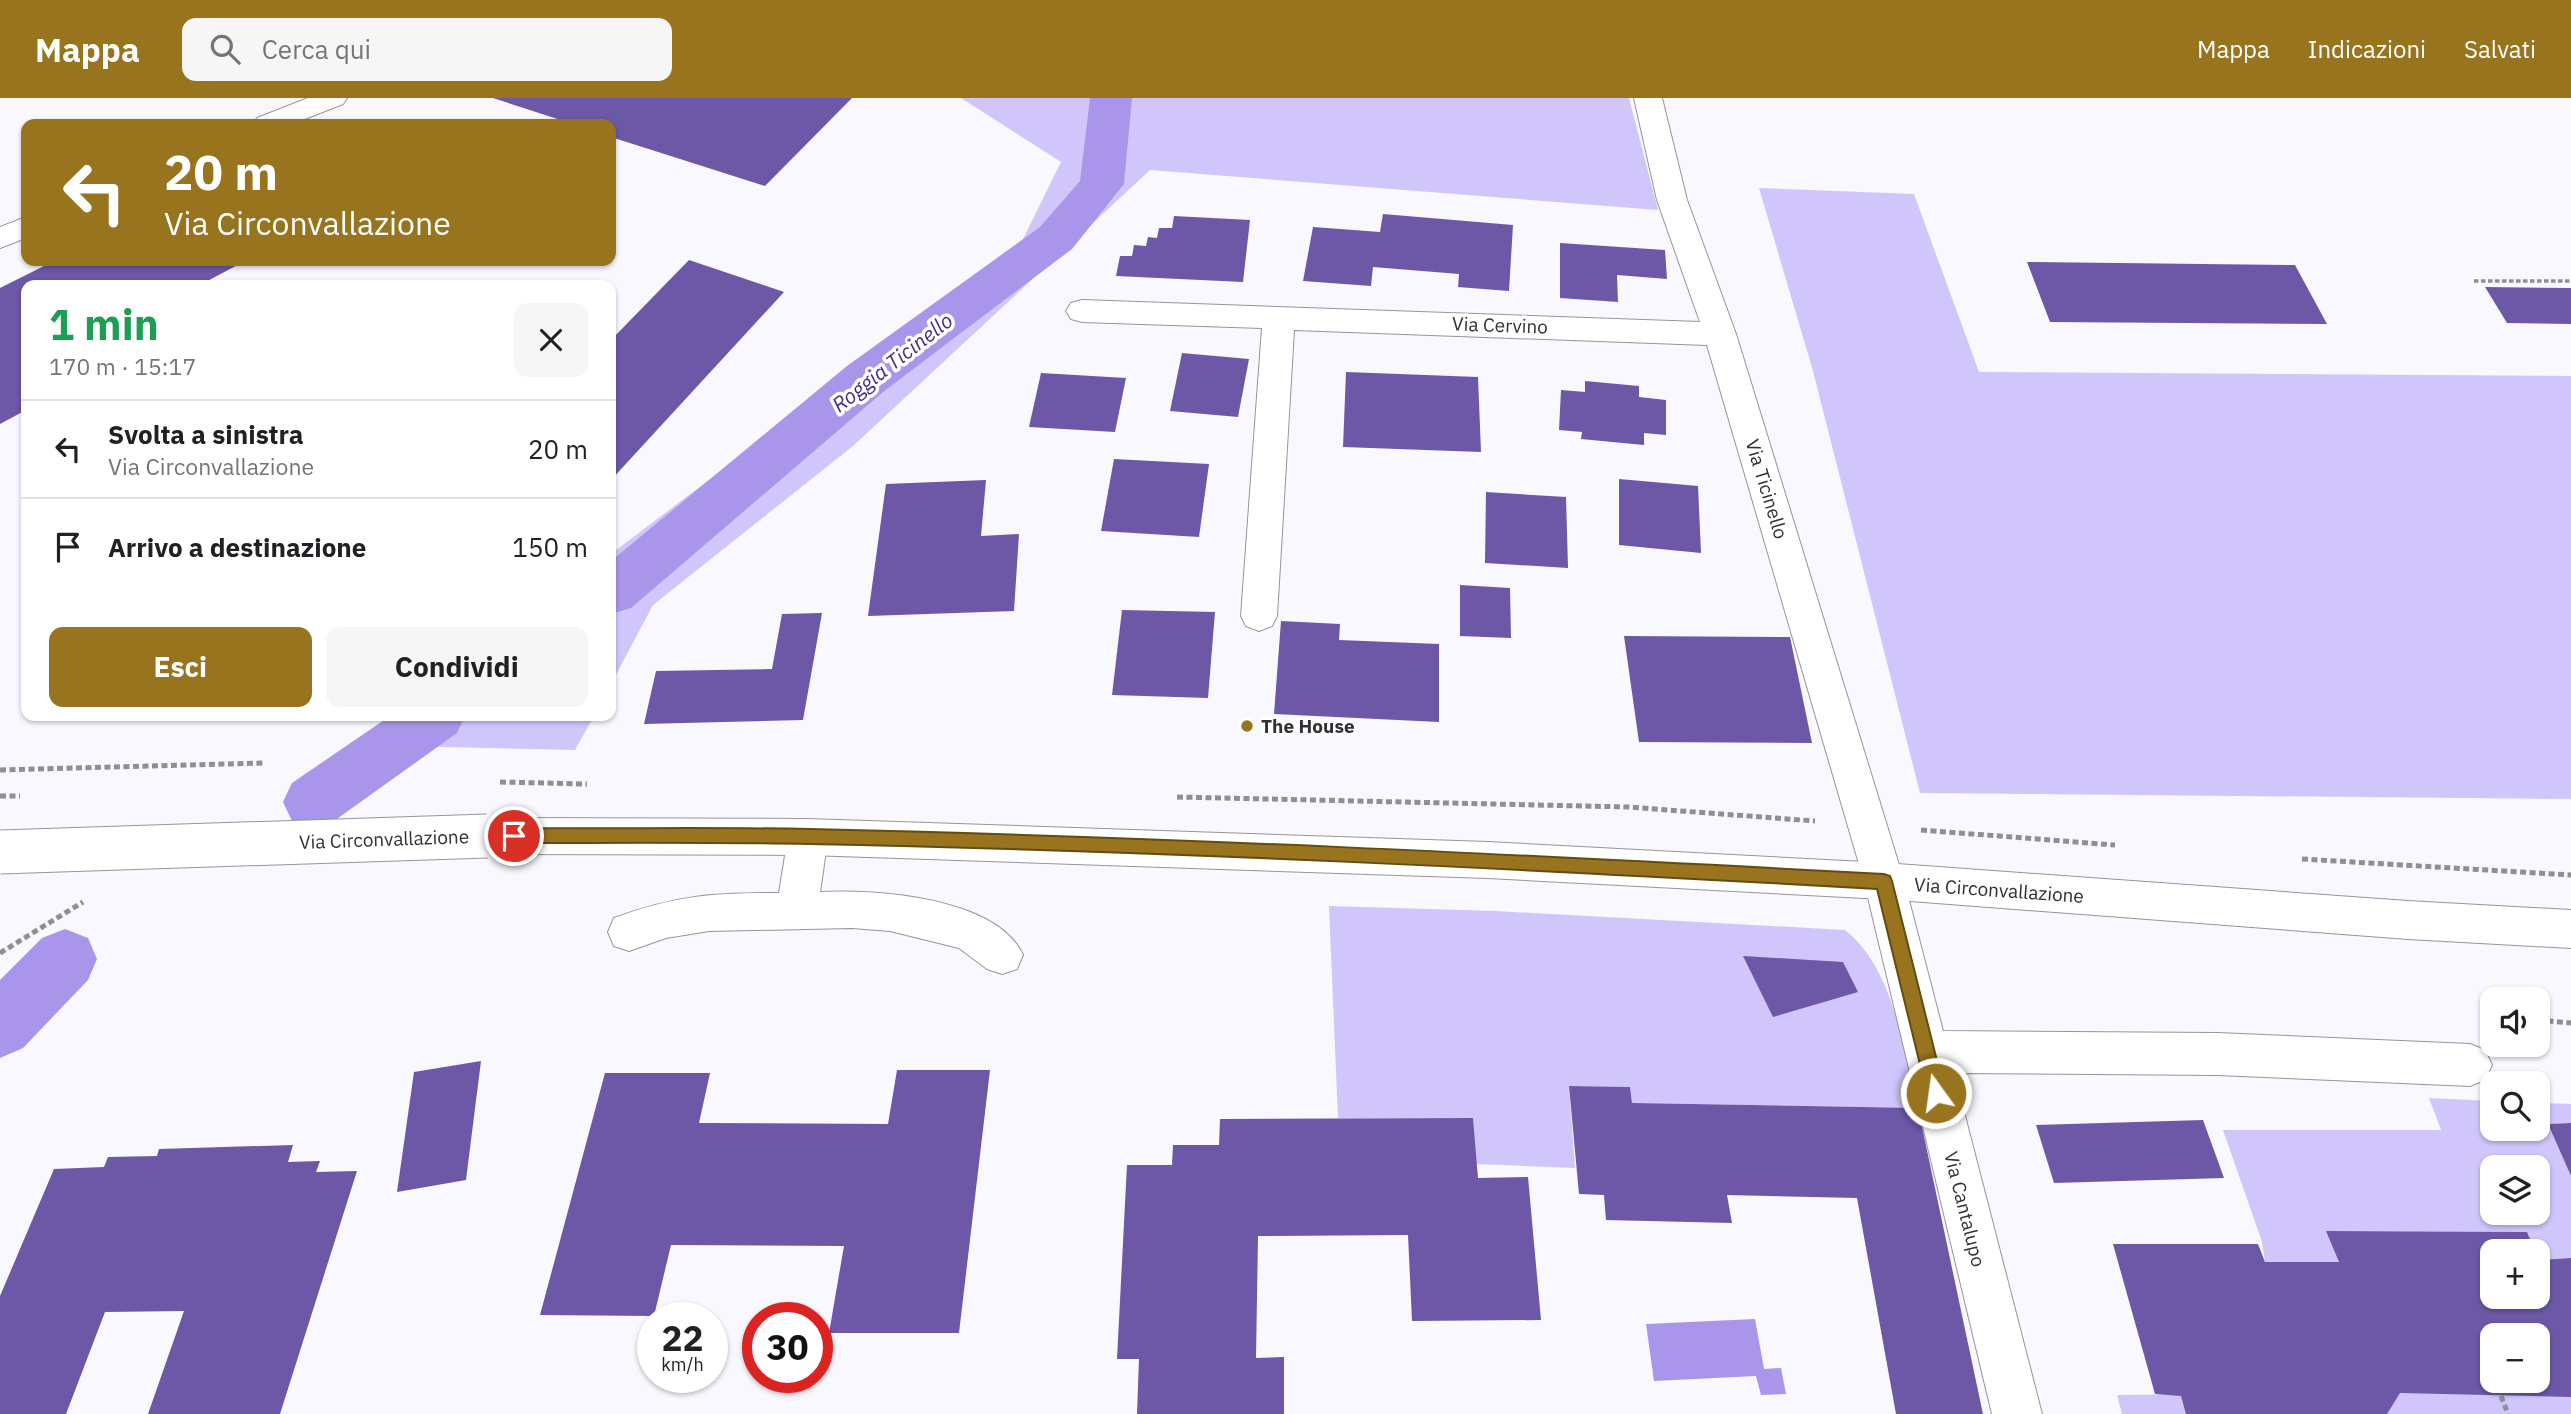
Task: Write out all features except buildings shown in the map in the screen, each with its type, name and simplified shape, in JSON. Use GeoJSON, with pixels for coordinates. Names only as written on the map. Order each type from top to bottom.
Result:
{"type":"FeatureCollection","features":[{"type":"Feature","properties":{"kind":"street"},"geometry":{"type":"LineString","coordinates":[[280,119],[333,98]]}},
{"type":"Feature","properties":{"kind":"street","name":"Via Ticinello"},"geometry":{"type":"LineString","coordinates":[[1648,98],[1672,200],[1720,334],[1884,881]]}},
{"type":"Feature","properties":{"kind":"street"},"geometry":{"type":"LineString","coordinates":[[0,238],[21,229]]}},
{"type":"Feature","properties":{"kind":"street","name":"Via Cervino"},"geometry":{"type":"LineString","coordinates":[[1082,311],[1279,316],[1720,334]]}},
{"type":"Feature","properties":{"kind":"street"},"geometry":{"type":"LineString","coordinates":[[1259,616],[1279,316]]}},
{"type":"Feature","properties":{"kind":"street","name":"Via Circonvallazione"},"geometry":{"type":"LineString","coordinates":[[0,852],[487,836],[808,837],[1488,860],[1884,881],[2408,920],[2571,929]]}},
{"type":"Feature","properties":{"kind":"street"},"geometry":{"type":"LineString","coordinates":[[796,912],[808,837]]}},
{"type":"Feature","properties":{"kind":"street","name":"Via Cantalupo"},"geometry":{"type":"LineString","coordinates":[[1884,881],[2017,1414]]}},
{"type":"Feature","properties":{"kind":"street"},"geometry":{"type":"LineString","coordinates":[[629,932],[666,919],[709,912],[852,909],[929,919],[971,932],[1002,955]]}},
{"type":"Feature","properties":{"kind":"street"},"geometry":{"type":"LineString","coordinates":[[1926,1052],[2217,1054],[2470,1065]]}},
{"type":"Feature","properties":{"kind":"path"},"geometry":{"type":"LineString","coordinates":[[2474,281],[2571,281]]}},
{"type":"Feature","properties":{"kind":"path"},"geometry":{"type":"LineString","coordinates":[[0,769],[265,763]]}},
{"type":"Feature","properties":{"kind":"path"},"geometry":{"type":"LineString","coordinates":[[0,953],[85,901]]}},
{"type":"Feature","properties":{"kind":"path"},"geometry":{"type":"LineString","coordinates":[[2550,1021],[2571,1023]]}},
{"type":"Feature","properties":{"kind":"path"},"geometry":{"type":"LineString","coordinates":[[2501,1396],[2508,1414]]}},
{"type":"Feature","properties":{"kind":"shaded area"},"geometry":{"type":"Polygon","coordinates":[[[961,98],[1629,98],[1658,210],[1150,170],[853,446],[653,605],[616,675],[616,550],[1021,243],[1061,162],[961,98]]]}},
{"type":"Feature","properties":{"kind":"shaded area"},"geometry":{"type":"Polygon","coordinates":[[[1759,188],[1914,194],[1979,372],[2571,376],[2571,799],[1920,793],[1813,371],[1759,188]]]}},
{"type":"Feature","properties":{"kind":"shaded area"},"geometry":{"type":"Polygon","coordinates":[[[390,721],[591,721],[575,750],[358,745],[390,721]]]}},
{"type":"Feature","properties":{"kind":"shaded area"},"geometry":{"type":"Polygon","coordinates":[[[1329,906],[1495,911],[1845,930],[1862,946],[1886,988],[1902,1036],[1918,1108],[1632,1103],[1630,1087],[1569,1086],[1575,1168],[1476,1164],[1473,1118],[1338,1118],[1329,906]]]}},
{"type":"Feature","properties":{"kind":"shaded area"},"geometry":{"type":"Polygon","coordinates":[[[2429,1098],[2480,1100],[2480,1141],[2550,1141],[2550,1129],[2571,1176],[2571,1258],[2550,1259],[2550,1239],[2529,1239],[2526,1232],[2327,1231],[2339,1262],[2265,1262],[2262,1242],[2223,1130],[2441,1130],[2429,1098]]]}},
{"type":"Feature","properties":{"kind":"shaded area"},"geometry":{"type":"Polygon","coordinates":[[[2550,1103],[2571,1104],[2571,1123],[2550,1124],[2550,1103]]]}},
{"type":"Feature","properties":{"kind":"shaded area"},"geometry":{"type":"Polygon","coordinates":[[[1755,1319],[1764,1369],[1781,1368],[1786,1394],[1761,1395],[1756,1376],[1654,1381],[1646,1324],[1755,1319]]]}},
{"type":"Feature","properties":{"kind":"shaded area"},"geometry":{"type":"Polygon","coordinates":[[[2550,1390],[2571,1390],[2571,1414],[2122,1414],[2117,1395],[2480,1391],[2550,1393],[2550,1390]]]}},
{"type":"Feature","properties":{"kind":"waterway","name":"Roggia Ticinello"},"geometry":{"type":"LineString","coordinates":[[616,588],[865,379],[1056,238],[1102,184],[1111,98]]}},
{"type":"Feature","properties":{"kind":"waterway","name":"Roggia Ticinello"},"geometry":{"type":"LineString","coordinates":[[313,802],[429,721]]}},
{"type":"Feature","properties":{"kind":"waterway","name":"Roggia Ticinello"},"geometry":{"type":"LineString","coordinates":[[0,1026],[65,959]]}},
{"type":"Feature","properties":{"kind":"place","name":"The House"},"geometry":{"type":"Point","coordinates":[1247,726]}},
{"type":"Feature","properties":{"kind":"route"},"geometry":{"type":"LineString","coordinates":[[514,836],[808,837],[1126,847],[1488,860],[1884,881],[1936,1093]]}}]}
